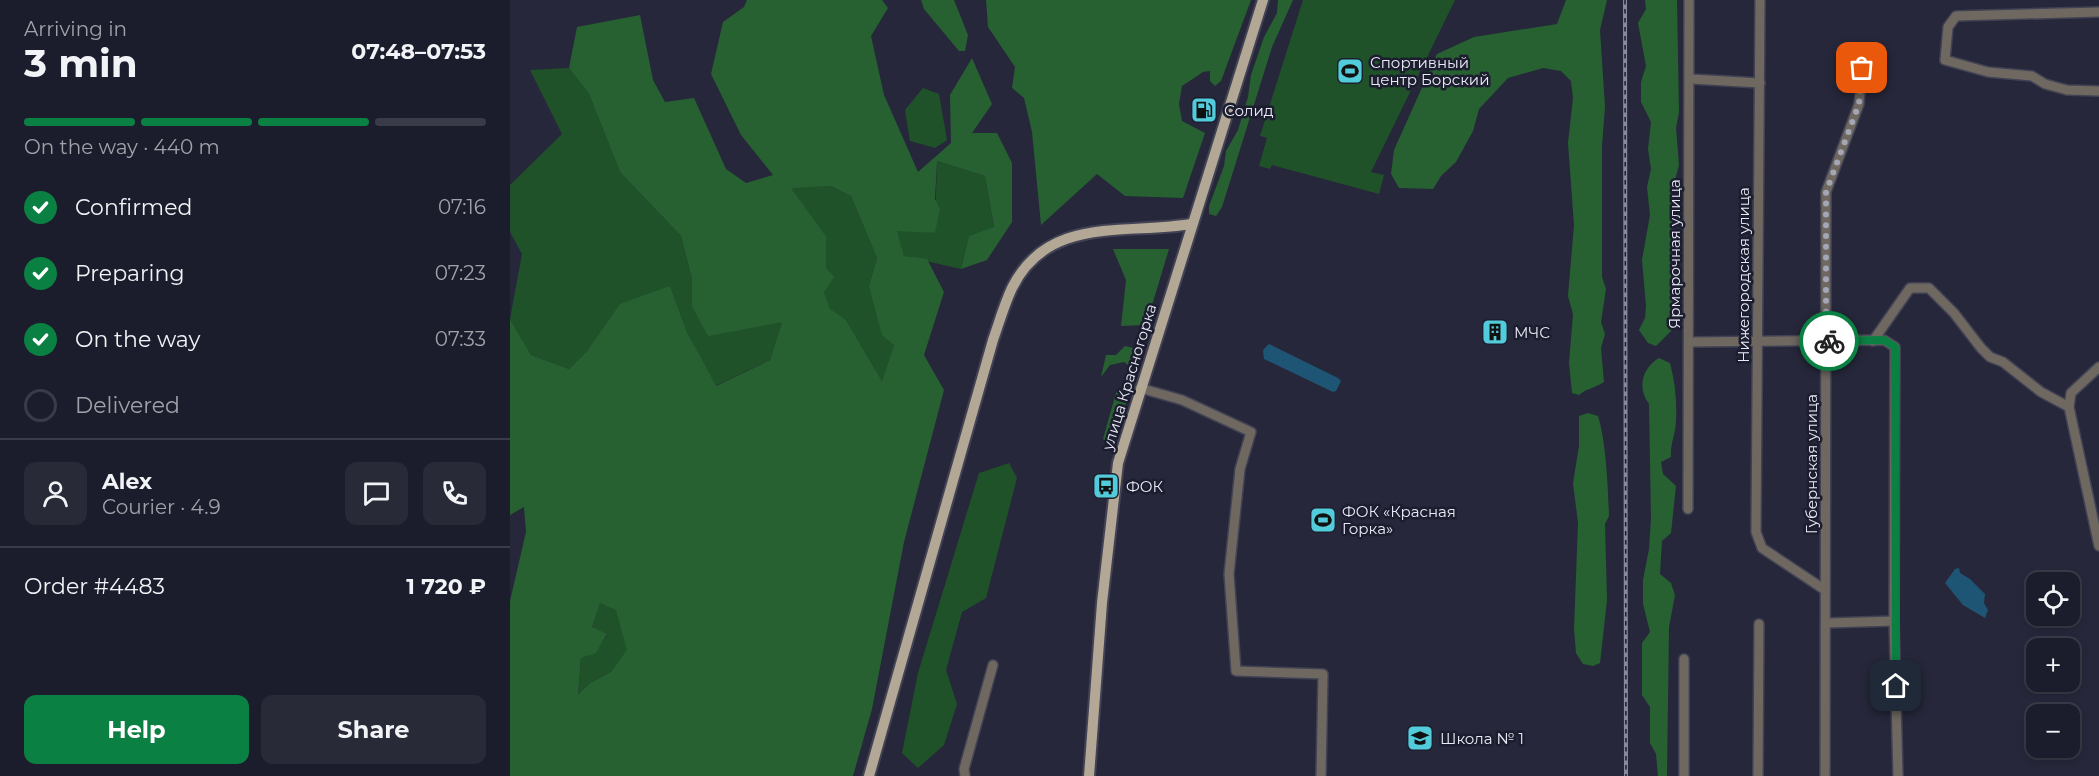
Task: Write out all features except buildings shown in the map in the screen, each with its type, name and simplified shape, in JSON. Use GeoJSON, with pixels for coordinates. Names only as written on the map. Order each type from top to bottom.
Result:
{"type":"FeatureCollection","features":[{"type":"Feature","properties":{"kind":"main road","name":"улица Красногорка"},"geometry":{"type":"LineString","coordinates":[[1089,776],[1114,487],[1125,436],[1263,0]]}},
{"type":"Feature","properties":{"kind":"main road"},"geometry":{"type":"LineString","coordinates":[[869,776],[993,340],[1013,287],[1035,257],[1056,242],[1097,231],[1191,224]]}},
{"type":"Feature","properties":{"kind":"street","name":"Ярмарочная улица"},"geometry":{"type":"LineString","coordinates":[[1688,509],[1689,0]]}},
{"type":"Feature","properties":{"kind":"street","name":"Нижегородская улица"},"geometry":{"type":"LineString","coordinates":[[1760,0],[1756,532],[1762,548],[1825,590]]}},
{"type":"Feature","properties":{"kind":"street"},"geometry":{"type":"LineString","coordinates":[[2092,0],[2095,11],[1956,16],[1948,27],[1945,60],[1988,72],[2032,76],[2045,84],[2067,90],[2099,91]]}},
{"type":"Feature","properties":{"kind":"street","name":"Губернская улица"},"geometry":{"type":"LineString","coordinates":[[1825,776],[1826,192],[1859,104],[1864,51]]}},
{"type":"Feature","properties":{"kind":"street"},"geometry":{"type":"LineString","coordinates":[[1690,79],[1760,83]]}},
{"type":"Feature","properties":{"kind":"street"},"geometry":{"type":"LineString","coordinates":[[1873,340],[1910,288],[1929,288],[1954,312],[1985,352],[2003,362],[2041,392],[2068,407]]}},
{"type":"Feature","properties":{"kind":"street"},"geometry":{"type":"LineString","coordinates":[[1689,342],[1884,340],[1895,347],[1894,621],[1898,776]]}},
{"type":"Feature","properties":{"kind":"street"},"geometry":{"type":"LineString","coordinates":[[2099,367],[2071,393],[2068,407],[2099,546]]}},
{"type":"Feature","properties":{"kind":"street"},"geometry":{"type":"LineString","coordinates":[[1140,388],[1182,400],[1251,432],[1240,468],[1228,574],[1236,671],[1323,674],[1321,776]]}},
{"type":"Feature","properties":{"kind":"street"},"geometry":{"type":"LineString","coordinates":[[1827,623],[1894,621]]}},
{"type":"Feature","properties":{"kind":"street"},"geometry":{"type":"LineString","coordinates":[[1758,776],[1759,624]]}},
{"type":"Feature","properties":{"kind":"street"},"geometry":{"type":"LineString","coordinates":[[1684,659],[1684,776]]}},
{"type":"Feature","properties":{"kind":"street"},"geometry":{"type":"LineString","coordinates":[[965,776],[964,769],[993,664]]}},
{"type":"Feature","properties":{"kind":"green space"},"geometry":{"type":"Polygon","coordinates":[[[747,0],[882,0],[888,8],[871,36],[884,95],[918,172],[951,143],[950,95],[972,58],[992,104],[972,133],[997,133],[1012,163],[1012,222],[987,260],[961,269],[969,236],[994,227],[985,176],[937,161],[935,199],[940,209],[935,233],[897,231],[904,256],[927,259],[944,292],[924,355],[944,390],[904,542],[872,709],[853,776],[510,776],[510,601],[526,532],[524,507],[510,515],[510,319],[531,355],[569,369],[588,350],[620,304],[670,286],[687,332],[716,386],[770,360],[782,322],[708,336],[692,306],[692,279],[681,236],[620,172],[589,94],[569,68],[577,27],[640,15],[653,80],[665,102],[694,98],[726,169],[746,183],[773,175],[741,135],[711,74],[723,22],[744,7],[747,0]],[[831,186],[791,188],[826,236],[826,268],[834,277],[824,292],[830,309],[846,320],[882,381],[894,345],[882,335],[869,286],[877,258],[851,196],[831,186]],[[600,603],[592,627],[607,634],[596,653],[581,658],[578,695],[590,683],[611,672],[627,650],[616,610],[600,603]]]}},
{"type":"Feature","properties":{"kind":"green space"},"geometry":{"type":"Polygon","coordinates":[[[921,0],[954,0],[968,35],[965,51],[959,51],[924,9],[921,0]]]}},
{"type":"Feature","properties":{"kind":"green space"},"geometry":{"type":"Polygon","coordinates":[[[986,0],[1251,0],[1221,81],[1215,86],[1210,81],[1210,71],[1203,72],[1182,86],[1179,104],[1182,121],[1205,133],[1183,198],[1125,196],[1097,174],[1041,225],[1032,132],[1024,98],[1012,88],[1015,67],[988,27],[986,0]]]}},
{"type":"Feature","properties":{"kind":"green space"},"geometry":{"type":"Polygon","coordinates":[[[1278,0],[1293,0],[1272,47],[1222,207],[1216,216],[1209,214],[1209,206],[1224,166],[1226,151],[1238,130],[1248,97],[1251,75],[1264,37],[1277,13],[1278,0]]]}},
{"type":"Feature","properties":{"kind":"green space","name":"Спортивный центр Борский"},"geometry":{"type":"Polygon","coordinates":[[[1303,0],[1455,0],[1371,172],[1384,175],[1379,194],[1272,165],[1270,169],[1259,166],[1267,138],[1260,136],[1303,0]]]}},
{"type":"Feature","properties":{"kind":"green space"},"geometry":{"type":"Polygon","coordinates":[[[1566,0],[1607,0],[1600,30],[1605,107],[1602,146],[1602,277],[1606,289],[1601,322],[1605,334],[1601,348],[1604,382],[1579,395],[1572,393],[1569,363],[1573,314],[1568,296],[1574,225],[1568,143],[1573,98],[1571,81],[1561,71],[1543,68],[1508,78],[1479,109],[1473,131],[1456,162],[1441,176],[1433,189],[1399,188],[1391,174],[1394,150],[1437,54],[1474,37],[1557,24],[1566,0]]]}},
{"type":"Feature","properties":{"kind":"green space"},"geometry":{"type":"Polygon","coordinates":[[[1645,0],[1677,0],[1679,112],[1676,128],[1679,165],[1675,180],[1678,213],[1673,226],[1678,261],[1678,300],[1672,313],[1673,329],[1656,346],[1648,343],[1639,330],[1645,318],[1646,306],[1642,260],[1650,215],[1647,187],[1651,169],[1648,149],[1651,122],[1641,102],[1641,82],[1646,66],[1638,23],[1646,9],[1645,0]]]}},
{"type":"Feature","properties":{"kind":"green space"},"geometry":{"type":"Polygon","coordinates":[[[569,68],[589,94],[620,172],[681,236],[692,279],[692,306],[782,322],[770,360],[715,386],[687,332],[670,286],[588,350],[569,369],[531,355],[510,319],[522,254],[510,232],[510,185],[562,134],[530,70],[569,68]]]}},
{"type":"Feature","properties":{"kind":"green space"},"geometry":{"type":"Polygon","coordinates":[[[923,88],[939,94],[947,140],[935,148],[910,141],[905,110],[923,88]]]}},
{"type":"Feature","properties":{"kind":"green space"},"geometry":{"type":"Polygon","coordinates":[[[937,161],[985,176],[994,228],[969,236],[961,269],[904,256],[896,230],[935,233],[937,161]]]}},
{"type":"Feature","properties":{"kind":"green space"},"geometry":{"type":"Polygon","coordinates":[[[831,186],[851,196],[877,258],[869,286],[894,345],[882,381],[846,320],[830,310],[824,292],[826,236],[790,187],[831,186]]]}},
{"type":"Feature","properties":{"kind":"green space"},"geometry":{"type":"Polygon","coordinates":[[[1113,249],[1169,249],[1146,325],[1121,326],[1126,280],[1113,249]]]}},
{"type":"Feature","properties":{"kind":"green space"},"geometry":{"type":"Polygon","coordinates":[[[1125,346],[1138,349],[1137,371],[1124,362],[1110,365],[1101,377],[1106,355],[1116,355],[1125,346]]]}},
{"type":"Feature","properties":{"kind":"green space"},"geometry":{"type":"Polygon","coordinates":[[[1659,358],[1670,363],[1676,405],[1676,425],[1671,457],[1661,462],[1663,474],[1676,486],[1671,533],[1662,541],[1660,574],[1671,583],[1675,595],[1669,627],[1667,776],[1658,776],[1656,754],[1650,743],[1650,707],[1642,695],[1642,643],[1650,632],[1643,604],[1643,580],[1649,549],[1651,519],[1649,404],[1642,385],[1645,373],[1659,358]]]}},
{"type":"Feature","properties":{"kind":"green space"},"geometry":{"type":"Polygon","coordinates":[[[1131,376],[1113,447],[1103,439],[1116,393],[1131,376]]]}},
{"type":"Feature","properties":{"kind":"green space"},"geometry":{"type":"Polygon","coordinates":[[[1588,413],[1598,416],[1601,426],[1609,516],[1605,524],[1607,600],[1600,663],[1593,666],[1583,664],[1576,653],[1574,629],[1578,523],[1573,483],[1579,446],[1579,416],[1588,413]]]}},
{"type":"Feature","properties":{"kind":"green space"},"geometry":{"type":"Polygon","coordinates":[[[1009,463],[1017,478],[986,598],[962,612],[946,670],[957,704],[944,745],[918,768],[902,753],[918,673],[979,473],[1009,463]]]}},
{"type":"Feature","properties":{"kind":"green space"},"geometry":{"type":"Polygon","coordinates":[[[600,603],[616,609],[628,650],[611,672],[590,683],[578,696],[581,658],[596,652],[607,635],[592,627],[600,603]]]}},
{"type":"Feature","properties":{"kind":"water"},"geometry":{"type":"Polygon","coordinates":[[[1269,344],[1338,378],[1341,381],[1336,391],[1333,392],[1264,359],[1263,350],[1269,344]]]}},
{"type":"Feature","properties":{"kind":"water"},"geometry":{"type":"Polygon","coordinates":[[[1959,568],[1960,573],[1970,579],[1985,594],[1984,603],[1988,610],[1985,618],[1963,605],[1945,583],[1955,569],[1959,568]]]}},
{"type":"Feature","properties":{"kind":"railway"},"geometry":{"type":"LineString","coordinates":[[1625,0],[1626,776]]}},
{"type":"Feature","properties":{"kind":"way so far"},"geometry":{"type":"LineString","coordinates":[[1829,341],[1826,341],[1826,192],[1859,104],[1862,68]]}},
{"type":"Feature","properties":{"kind":"place","name":"Спортивный центр Борский"},"geometry":{"type":"Point","coordinates":[1350,71]}},
{"type":"Feature","properties":{"kind":"place","name":"Солид"},"geometry":{"type":"Point","coordinates":[1204,110]}},
{"type":"Feature","properties":{"kind":"place","name":"МЧС"},"geometry":{"type":"Point","coordinates":[1495,332]}},
{"type":"Feature","properties":{"kind":"place","name":"ФОК"},"geometry":{"type":"Point","coordinates":[1106,486]}},
{"type":"Feature","properties":{"kind":"place","name":"ФОК «Красная Горка»"},"geometry":{"type":"Point","coordinates":[1323,520]}},
{"type":"Feature","properties":{"kind":"place","name":"Школа № 1"},"geometry":{"type":"Point","coordinates":[1420,738]}},
{"type":"Feature","properties":{"kind":"route"},"geometry":{"type":"LineString","coordinates":[[1829,341],[1884,340],[1891,342],[1895,347],[1894,621],[1896,686]]}}]}
